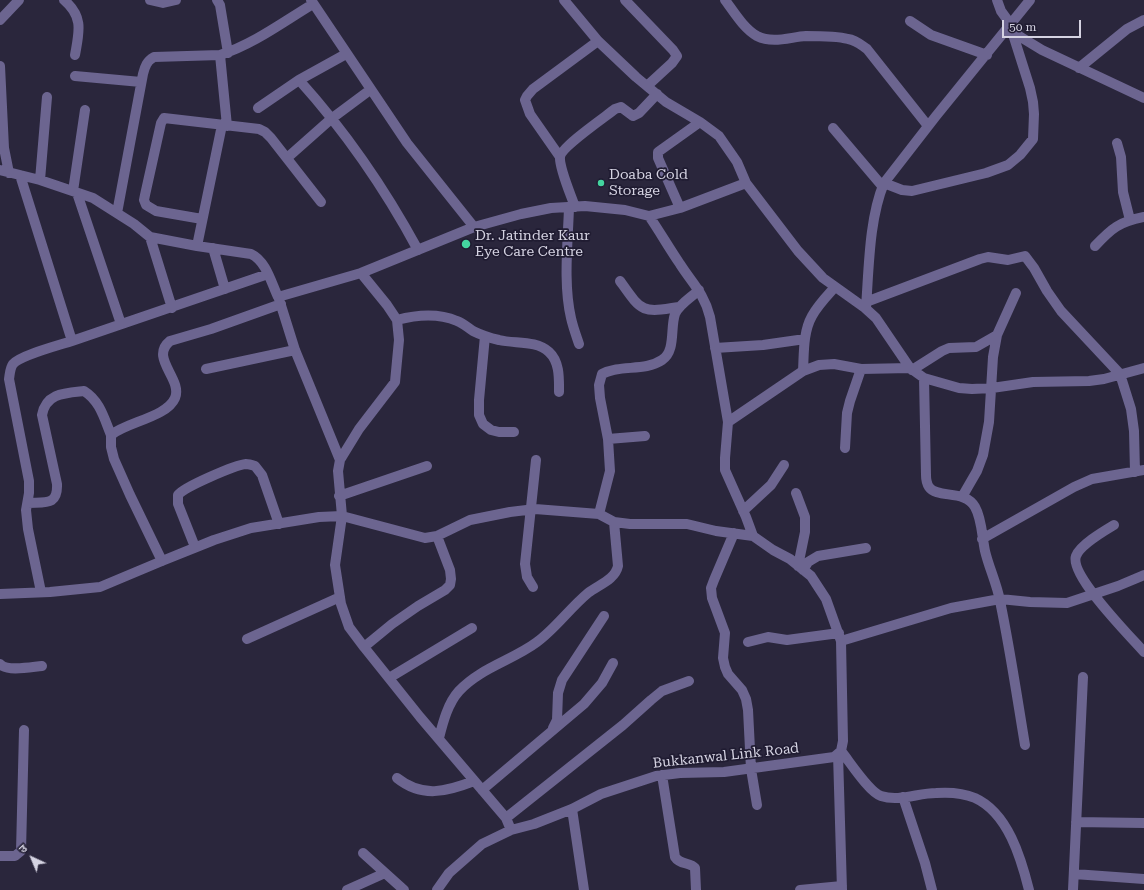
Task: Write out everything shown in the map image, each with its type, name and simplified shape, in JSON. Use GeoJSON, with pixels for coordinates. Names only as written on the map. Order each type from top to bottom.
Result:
{"type":"FeatureCollection","features":[{"type":"Feature","properties":{"kind":"street"},"geometry":{"type":"LineString","coordinates":[[64,0],[71,6],[79,22],[79,33],[75,55]]}},
{"type":"Feature","properties":{"kind":"street"},"geometry":{"type":"LineString","coordinates":[[150,0],[163,3],[176,0]]}},
{"type":"Feature","properties":{"kind":"street"},"geometry":{"type":"LineString","coordinates":[[197,246],[224,126],[224,54],[220,5],[217,0]]}},
{"type":"Feature","properties":{"kind":"street"},"geometry":{"type":"LineString","coordinates":[[564,0],[598,41],[647,86],[666,102],[700,122],[719,136],[737,162],[746,183],[798,251],[823,278],[835,287],[866,305],[911,369],[924,378],[959,388],[992,388],[1033,382],[1089,381],[1144,368]]}},
{"type":"Feature","properties":{"kind":"street"},"geometry":{"type":"LineString","coordinates":[[625,0],[677,56],[672,63],[647,86]]}},
{"type":"Feature","properties":{"kind":"street"},"geometry":{"type":"LineString","coordinates":[[725,0],[746,27],[756,36],[778,40],[806,36],[848,39],[867,48],[928,126]]}},
{"type":"Feature","properties":{"kind":"street"},"geometry":{"type":"LineString","coordinates":[[997,0],[1001,11],[1019,36],[1079,68],[1144,98]]}},
{"type":"Feature","properties":{"kind":"street"},"geometry":{"type":"LineString","coordinates":[[866,305],[871,238],[880,194],[884,185],[928,126],[1030,0]]}},
{"type":"Feature","properties":{"kind":"street"},"geometry":{"type":"LineString","coordinates":[[0,20],[18,1]]}},
{"type":"Feature","properties":{"kind":"street"},"geometry":{"type":"LineString","coordinates":[[117,213],[141,82],[146,64],[149,60],[154,57],[224,54],[246,45],[312,2],[407,143],[474,227]]}},
{"type":"Feature","properties":{"kind":"street"},"geometry":{"type":"LineString","coordinates":[[1079,68],[1127,28],[1144,20]]}},
{"type":"Feature","properties":{"kind":"street"},"geometry":{"type":"LineString","coordinates":[[910,21],[931,35],[987,55]]}},
{"type":"Feature","properties":{"kind":"street"},"geometry":{"type":"LineString","coordinates":[[833,128],[884,185],[902,190],[912,191],[986,174],[1008,165],[1034,140],[1033,102],[1010,25]]}},
{"type":"Feature","properties":{"kind":"street"},"geometry":{"type":"LineString","coordinates":[[560,157],[530,114],[525,100],[533,89],[598,41]]}},
{"type":"Feature","properties":{"kind":"street"},"geometry":{"type":"LineString","coordinates":[[258,108],[299,80],[346,54]]}},
{"type":"Feature","properties":{"kind":"street"},"geometry":{"type":"LineString","coordinates":[[0,66],[5,172],[40,180],[93,198],[134,224],[150,237],[256,256],[268,274],[280,300],[295,350],[340,460]]}},
{"type":"Feature","properties":{"kind":"street"},"geometry":{"type":"LineString","coordinates":[[75,76],[141,82]]}},
{"type":"Feature","properties":{"kind":"street"},"geometry":{"type":"LineString","coordinates":[[299,80],[349,142],[398,213],[418,250]]}},
{"type":"Feature","properties":{"kind":"street"},"geometry":{"type":"LineString","coordinates":[[287,158],[331,119],[370,90]]}},
{"type":"Feature","properties":{"kind":"street"},"geometry":{"type":"LineString","coordinates":[[579,344],[571,317],[568,297],[567,257],[572,207],[561,165],[561,152],[615,109],[622,107],[633,116],[639,113],[657,94]]}},
{"type":"Feature","properties":{"kind":"street"},"geometry":{"type":"LineString","coordinates":[[40,180],[47,97]]}},
{"type":"Feature","properties":{"kind":"street"},"geometry":{"type":"LineString","coordinates":[[85,110],[75,192],[121,324]]}},
{"type":"Feature","properties":{"kind":"street"},"geometry":{"type":"LineString","coordinates":[[202,220],[156,210],[146,205],[144,195],[160,123],[163,119],[187,120],[224,126],[258,129],[265,132],[321,202]]}},
{"type":"Feature","properties":{"kind":"street"},"geometry":{"type":"LineString","coordinates":[[680,208],[658,158],[658,152],[700,122]]}},
{"type":"Feature","properties":{"kind":"street"},"geometry":{"type":"LineString","coordinates":[[1117,143],[1121,157],[1121,183],[1130,220]]}},
{"type":"Feature","properties":{"kind":"street"},"geometry":{"type":"LineString","coordinates":[[20,175],[72,341]]}},
{"type":"Feature","properties":{"kind":"street"},"geometry":{"type":"LineString","coordinates":[[111,435],[121,428],[159,412],[170,405],[174,400],[176,393],[174,383],[164,359],[163,350],[166,344],[170,341],[211,329],[280,300],[361,273],[474,227],[521,214],[551,208],[585,206],[625,210],[649,216],[680,208],[746,183]]}},
{"type":"Feature","properties":{"kind":"street"},"geometry":{"type":"LineString","coordinates":[[649,216],[664,236],[680,264],[700,290],[707,304],[728,422],[725,458],[726,470],[753,536]]}},
{"type":"Feature","properties":{"kind":"street"},"geometry":{"type":"LineString","coordinates":[[1095,246],[1114,227],[1130,220],[1144,217]]}},
{"type":"Feature","properties":{"kind":"street"},"geometry":{"type":"LineString","coordinates":[[150,237],[172,308]]}},
{"type":"Feature","properties":{"kind":"street"},"geometry":{"type":"LineString","coordinates":[[213,248],[225,290]]}},
{"type":"Feature","properties":{"kind":"street"},"geometry":{"type":"LineString","coordinates":[[866,305],[980,259],[988,257],[1008,260],[1025,256],[1061,311],[1120,374],[1131,409],[1139,471],[1092,479],[982,539]]}},
{"type":"Feature","properties":{"kind":"street"},"geometry":{"type":"LineString","coordinates":[[361,273],[397,320],[399,340],[395,382],[359,429],[340,460],[338,471],[339,496],[342,516],[335,565],[340,597],[349,627],[388,678],[506,818],[511,830]]}},
{"type":"Feature","properties":{"kind":"street"},"geometry":{"type":"LineString","coordinates":[[41,592],[27,519],[26,510],[28,503],[29,481],[9,379],[10,367],[19,359],[225,290],[268,274]]}},
{"type":"Feature","properties":{"kind":"street"},"geometry":{"type":"LineString","coordinates":[[620,281],[641,308],[658,310],[679,307]]}},
{"type":"Feature","properties":{"kind":"street"},"geometry":{"type":"LineString","coordinates":[[803,371],[806,330],[811,317],[817,308],[835,287]]}},
{"type":"Feature","properties":{"kind":"street"},"geometry":{"type":"LineString","coordinates":[[599,514],[610,471],[608,439],[600,398],[599,385],[602,374],[616,368],[648,366],[664,360],[670,347],[675,314],[679,307],[700,290]]}},
{"type":"Feature","properties":{"kind":"street"},"geometry":{"type":"LineString","coordinates":[[962,497],[977,471],[983,455],[989,422],[993,357],[997,335],[1016,293]]}},
{"type":"Feature","properties":{"kind":"street"},"geometry":{"type":"LineString","coordinates":[[397,320],[410,317],[444,317],[457,321],[485,336],[499,340],[536,345],[549,352],[554,359],[559,375],[559,392]]}},
{"type":"Feature","properties":{"kind":"street"},"geometry":{"type":"LineString","coordinates":[[728,422],[803,371],[819,365],[834,364],[861,369],[911,369],[949,348],[976,347],[997,335]]}},
{"type":"Feature","properties":{"kind":"street"},"geometry":{"type":"LineString","coordinates":[[485,336],[479,415],[483,424],[491,430],[499,432],[514,432]]}},
{"type":"Feature","properties":{"kind":"street"},"geometry":{"type":"LineString","coordinates":[[715,348],[763,345],[805,339]]}},
{"type":"Feature","properties":{"kind":"street"},"geometry":{"type":"LineString","coordinates":[[206,369],[295,350]]}},
{"type":"Feature","properties":{"kind":"street"},"geometry":{"type":"LineString","coordinates":[[845,448],[847,413],[861,369]]}},
{"type":"Feature","properties":{"kind":"street"},"geometry":{"type":"LineString","coordinates":[[924,378],[927,482],[933,491],[967,499],[974,505],[979,515],[982,539],[990,570],[1000,599],[1025,745]]}},
{"type":"Feature","properties":{"kind":"street"},"geometry":{"type":"LineString","coordinates":[[28,503],[51,502],[55,499],[57,493],[57,484],[42,415],[43,407],[48,400],[57,396],[84,391],[92,396],[98,404],[111,435],[111,447],[114,459],[162,561]]}},
{"type":"Feature","properties":{"kind":"street"},"geometry":{"type":"LineString","coordinates":[[608,439],[645,436]]}},
{"type":"Feature","properties":{"kind":"street"},"geometry":{"type":"LineString","coordinates":[[533,587],[527,577],[525,564],[536,460]]}},
{"type":"Feature","properties":{"kind":"street"},"geometry":{"type":"LineString","coordinates":[[195,548],[178,504],[178,495],[185,489],[210,477],[246,464],[255,466],[262,475],[279,524]]}},
{"type":"Feature","properties":{"kind":"street"},"geometry":{"type":"LineString","coordinates":[[743,511],[771,485],[784,465]]}},
{"type":"Feature","properties":{"kind":"street"},"geometry":{"type":"LineString","coordinates":[[339,496],[428,466]]}},
{"type":"Feature","properties":{"kind":"street"},"geometry":{"type":"LineString","coordinates":[[796,493],[805,517],[801,568]]}},
{"type":"Feature","properties":{"kind":"street"},"geometry":{"type":"LineString","coordinates":[[0,594],[100,587],[195,548],[251,528],[319,517],[342,516],[425,538],[437,536],[470,520],[510,512],[531,510],[599,514],[614,522],[630,524],[687,524],[734,534],[753,536],[772,550],[790,559],[811,576],[826,599],[840,637],[843,741],[840,753],[842,888],[800,890]]}},
{"type":"Feature","properties":{"kind":"street"},"geometry":{"type":"LineString","coordinates":[[439,738],[444,719],[451,702],[459,691],[473,679],[537,642],[578,602],[617,572],[618,566],[614,522]]}},
{"type":"Feature","properties":{"kind":"street"},"geometry":{"type":"LineString","coordinates":[[1114,524],[1085,546],[1077,554],[1075,562],[1078,570],[1093,594],[1144,652]]}},
{"type":"Feature","properties":{"kind":"street"},"geometry":{"type":"LineString","coordinates":[[734,534],[714,580],[712,598],[725,633],[725,667],[728,674],[742,690],[746,699],[748,710],[751,769],[757,805]]}},
{"type":"Feature","properties":{"kind":"street"},"geometry":{"type":"LineString","coordinates":[[364,647],[392,624],[450,586],[450,570],[437,536]]}},
{"type":"Feature","properties":{"kind":"street"},"geometry":{"type":"LineString","coordinates":[[801,568],[818,556],[866,548]]}},
{"type":"Feature","properties":{"kind":"street"},"geometry":{"type":"LineString","coordinates":[[748,642],[768,637],[787,640],[840,637],[951,608],[1000,599],[1066,603],[1118,586],[1144,575]]}},
{"type":"Feature","properties":{"kind":"street"},"geometry":{"type":"LineString","coordinates":[[247,639],[340,597]]}},
{"type":"Feature","properties":{"kind":"street"},"geometry":{"type":"LineString","coordinates":[[552,730],[557,720],[558,692],[562,680],[604,616]]}},
{"type":"Feature","properties":{"kind":"street"},"geometry":{"type":"LineString","coordinates":[[388,678],[472,628]]}},
{"type":"Feature","properties":{"kind":"street"},"geometry":{"type":"LineString","coordinates":[[482,790],[595,692],[602,683],[613,663]]}},
{"type":"Feature","properties":{"kind":"street"},"geometry":{"type":"LineString","coordinates":[[0,664],[8,669],[42,666]]}},
{"type":"Feature","properties":{"kind":"street"},"geometry":{"type":"LineString","coordinates":[[1073,890],[1082,676]]}},
{"type":"Feature","properties":{"kind":"street"},"geometry":{"type":"LineString","coordinates":[[506,818],[624,725],[651,700],[668,689],[689,681]]}},
{"type":"Feature","properties":{"kind":"street"},"geometry":{"type":"LineString","coordinates":[[0,856],[15,856],[21,851],[24,730]]}},
{"type":"Feature","properties":{"kind":"street"},"geometry":{"type":"LineString","coordinates":[[840,753],[875,792],[881,796],[903,797],[935,792],[952,793],[976,798],[992,810],[1007,829],[1023,867],[1029,890]]}},
{"type":"Feature","properties":{"kind":"street","name":"Bukkanwal Link Road"},"geometry":{"type":"LineString","coordinates":[[437,890],[449,873],[482,844],[511,830],[534,824],[572,809],[601,794],[656,776],[751,769],[834,757],[840,753]]}},
{"type":"Feature","properties":{"kind":"street"},"geometry":{"type":"LineString","coordinates":[[662,775],[675,857],[680,862],[692,865],[695,868],[696,890]]}},
{"type":"Feature","properties":{"kind":"street"},"geometry":{"type":"LineString","coordinates":[[397,778],[406,786],[416,790],[427,791],[457,788],[474,781]]}},
{"type":"Feature","properties":{"kind":"street"},"geometry":{"type":"LineString","coordinates":[[903,797],[925,863],[932,890]]}},
{"type":"Feature","properties":{"kind":"street"},"geometry":{"type":"LineString","coordinates":[[572,809],[584,890]]}},
{"type":"Feature","properties":{"kind":"street"},"geometry":{"type":"LineString","coordinates":[[1076,822],[1144,822]]}},
{"type":"Feature","properties":{"kind":"street"},"geometry":{"type":"LineString","coordinates":[[363,853],[404,890]]}},
{"type":"Feature","properties":{"kind":"street"},"geometry":{"type":"LineString","coordinates":[[347,890],[385,873]]}},
{"type":"Feature","properties":{"kind":"street"},"geometry":{"type":"LineString","coordinates":[[1074,874],[1144,879]]}},
{"type":"Feature","properties":{"kind":"place","name":"Doaba Cold Storage"},"geometry":{"type":"Point","coordinates":[601,183]}},
{"type":"Feature","properties":{"kind":"place","name":"Dr. Jatinder Kaur Eye Care Centre"},"geometry":{"type":"Point","coordinates":[466,244]}}]}
